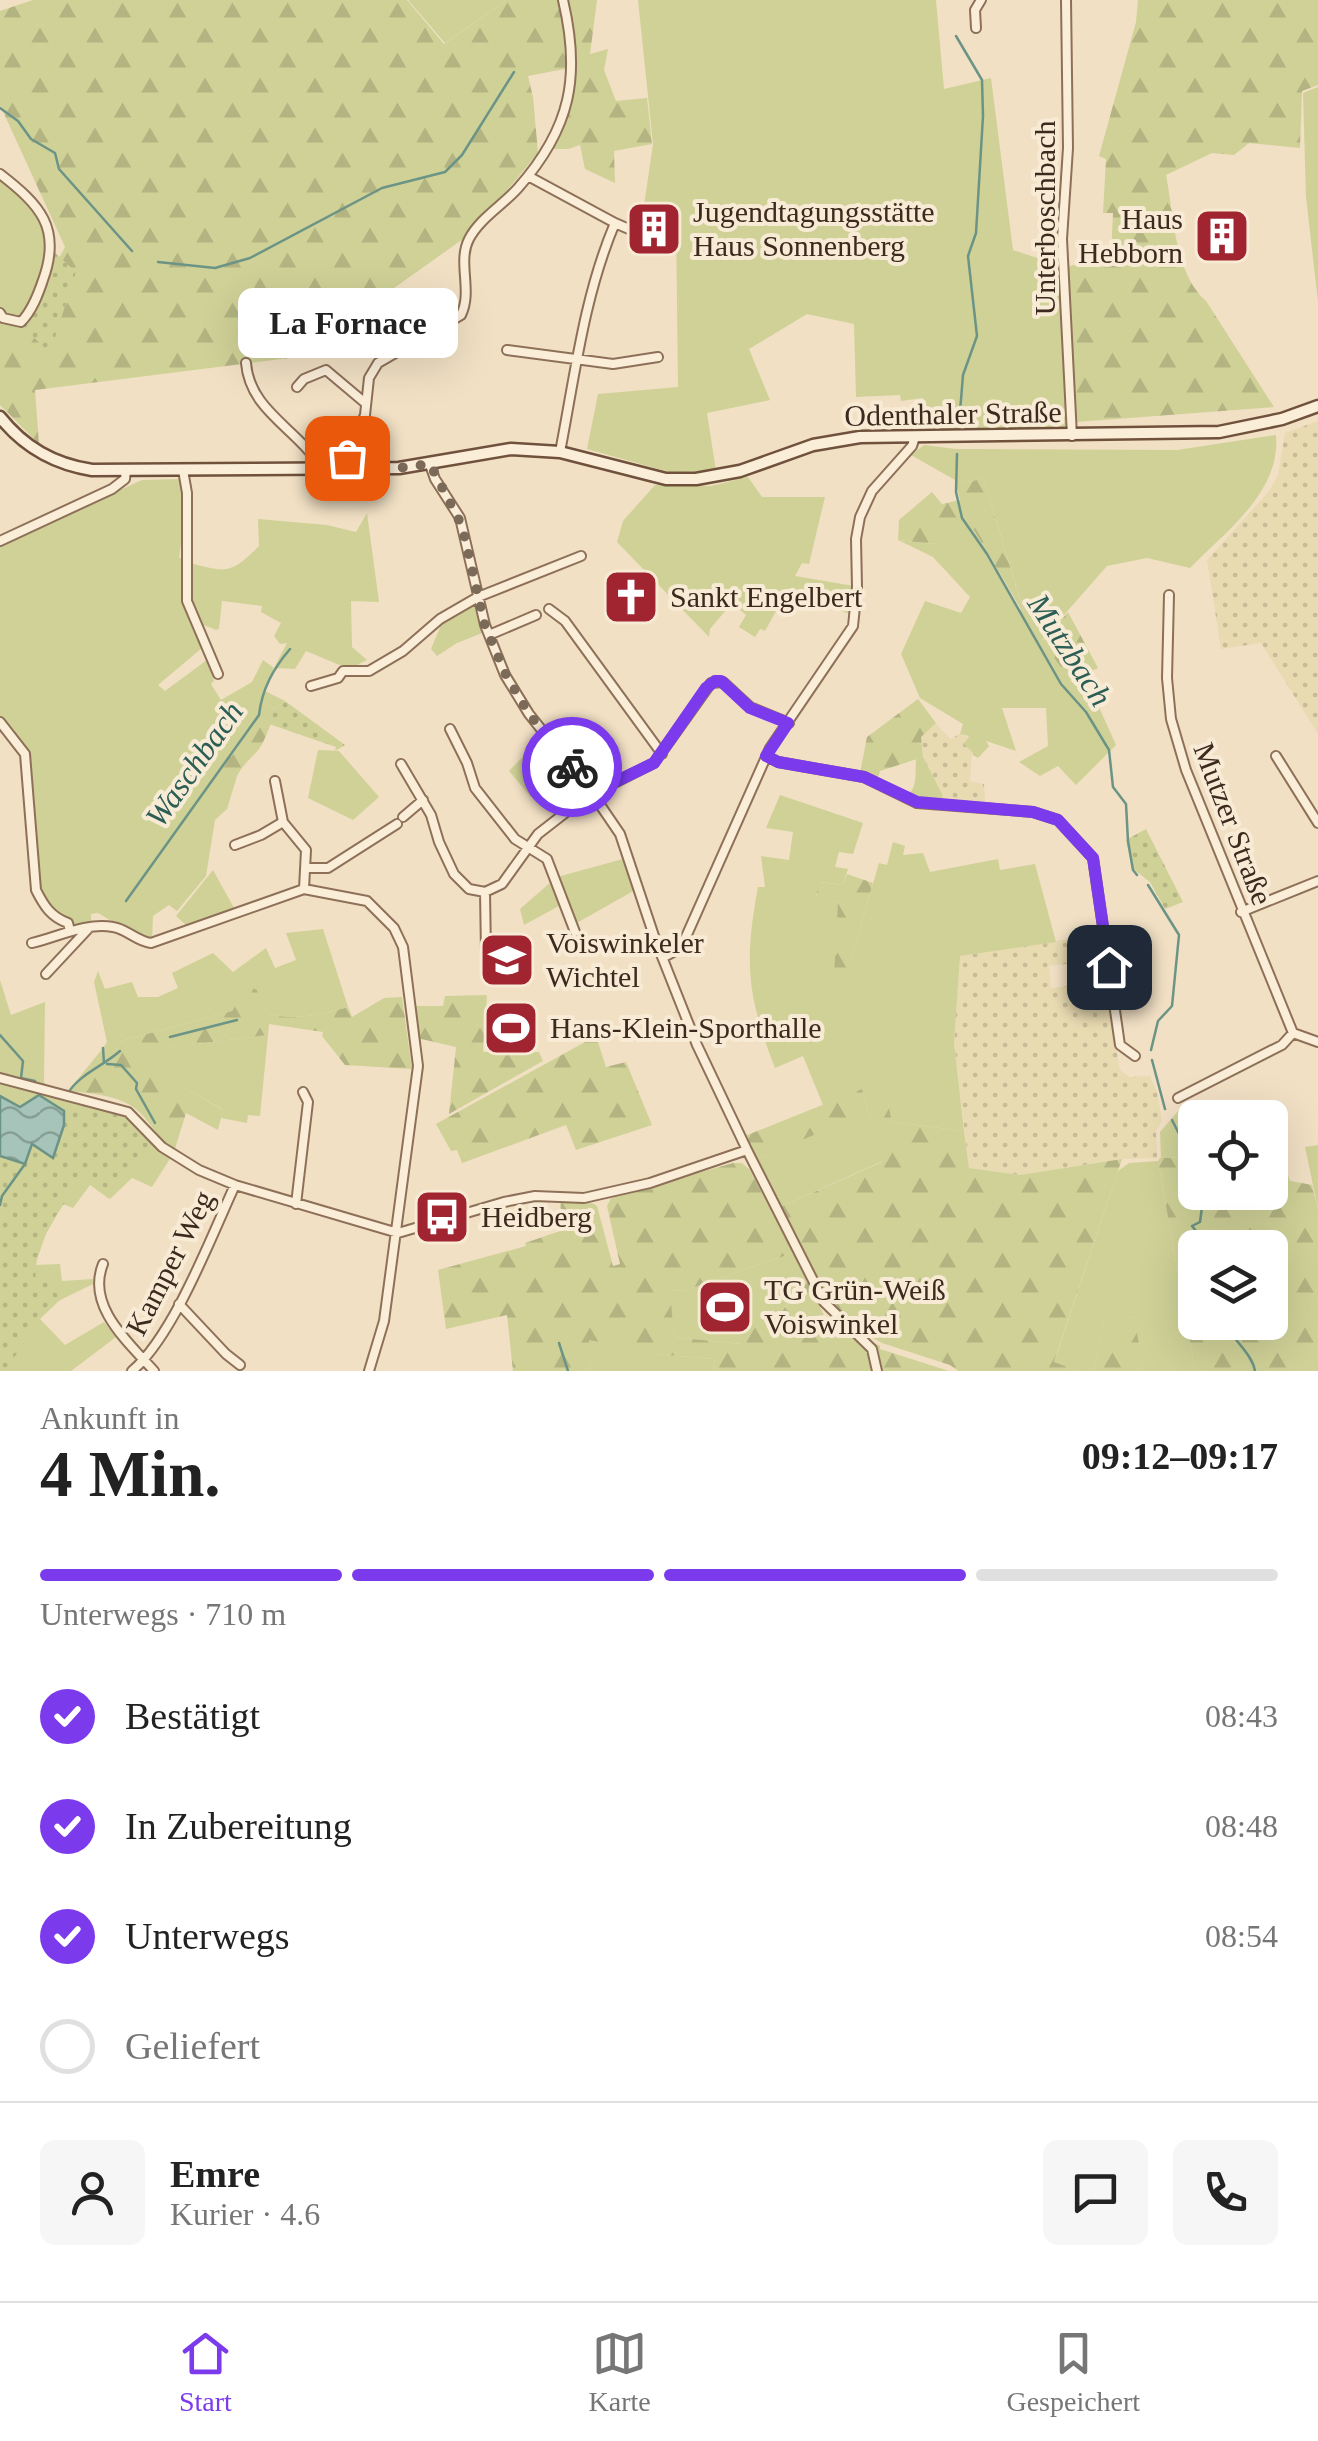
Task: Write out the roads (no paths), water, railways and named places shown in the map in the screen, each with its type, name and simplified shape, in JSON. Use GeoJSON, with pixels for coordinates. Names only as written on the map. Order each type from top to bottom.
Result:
{"type":"FeatureCollection","features":[{"type":"Feature","properties":{"kind":"main road","name":"Odenthaler Straße"},"geometry":{"type":"LineString","coordinates":[[0,416],[36,451],[92,470],[398,468],[511,449],[560,452],[666,478],[696,479],[740,471],[812,445],[860,437],[1219,432],[1318,406]]}},
{"type":"Feature","properties":{"kind":"street"},"geometry":{"type":"LineString","coordinates":[[342,468],[365,415],[369,378],[378,362],[461,315],[466,302],[468,241],[528,176],[558,128],[574,58],[563,0]]}},
{"type":"Feature","properties":{"kind":"street"},"geometry":{"type":"LineString","coordinates":[[976,28],[975,10],[981,0]]}},
{"type":"Feature","properties":{"kind":"street","name":"Unterboschbach"},"geometry":{"type":"LineString","coordinates":[[1066,0],[1068,148],[1062,240],[1072,436]]}},
{"type":"Feature","properties":{"kind":"street"},"geometry":{"type":"LineString","coordinates":[[0,174],[41,212],[51,236],[45,275],[26,316],[20,322],[3,318],[0,313]]}},
{"type":"Feature","properties":{"kind":"street"},"geometry":{"type":"LineString","coordinates":[[528,176],[638,234]]}},
{"type":"Feature","properties":{"kind":"street"},"geometry":{"type":"LineString","coordinates":[[560,452],[590,293],[616,223]]}},
{"type":"Feature","properties":{"kind":"street"},"geometry":{"type":"LineString","coordinates":[[507,350],[613,364],[658,357]]}},
{"type":"Feature","properties":{"kind":"street"},"geometry":{"type":"LineString","coordinates":[[246,363],[249,378],[268,412],[312,453],[320,468]]}},
{"type":"Feature","properties":{"kind":"street"},"geometry":{"type":"LineString","coordinates":[[296,386],[326,370],[364,402]]}},
{"type":"Feature","properties":{"kind":"street"},"geometry":{"type":"LineString","coordinates":[[664,957],[680,948],[766,756],[853,626],[860,517],[872,491],[912,446],[915,437]]}},
{"type":"Feature","properties":{"kind":"street"},"geometry":{"type":"LineString","coordinates":[[430,464],[462,526],[488,635],[506,675],[529,714],[620,834],[697,1045],[824,1302],[872,1350],[878,1371]]}},
{"type":"Feature","properties":{"kind":"street"},"geometry":{"type":"LineString","coordinates":[[183,470],[188,493],[187,601],[218,674]]}},
{"type":"Feature","properties":{"kind":"street"},"geometry":{"type":"LineString","coordinates":[[0,541],[112,489],[124,481],[126,471]]}},
{"type":"Feature","properties":{"kind":"street"},"geometry":{"type":"LineString","coordinates":[[311,686],[338,678],[343,671],[377,667],[404,651],[440,619],[478,597],[581,556]]}},
{"type":"Feature","properties":{"kind":"street","name":"Mutzer Straße"},"geometry":{"type":"LineString","coordinates":[[1169,596],[1167,678],[1171,718],[1186,770],[1293,1033]]}},
{"type":"Feature","properties":{"kind":"street"},"geometry":{"type":"LineString","coordinates":[[550,609],[564,621],[662,754]]}},
{"type":"Feature","properties":{"kind":"street"},"geometry":{"type":"LineString","coordinates":[[488,635],[536,615]]}},
{"type":"Feature","properties":{"kind":"street"},"geometry":{"type":"LineString","coordinates":[[400,764],[423,800],[454,874],[470,888],[485,892],[502,884],[538,834],[592,793],[648,767],[662,754],[706,688],[715,681],[725,683],[750,708],[788,723]]}},
{"type":"Feature","properties":{"kind":"street"},"geometry":{"type":"LineString","coordinates":[[0,722],[24,754],[36,890],[44,906],[57,919],[68,923],[70,931]]}},
{"type":"Feature","properties":{"kind":"street"},"geometry":{"type":"LineString","coordinates":[[450,729],[475,788],[514,839],[547,860],[575,932]]}},
{"type":"Feature","properties":{"kind":"street"},"geometry":{"type":"LineString","coordinates":[[766,756],[778,762],[864,777],[917,802],[1033,812],[1058,820],[1093,858],[1120,1045],[1135,1056]]}},
{"type":"Feature","properties":{"kind":"street"},"geometry":{"type":"LineString","coordinates":[[1276,756],[1318,824]]}},
{"type":"Feature","properties":{"kind":"street"},"geometry":{"type":"LineString","coordinates":[[275,781],[283,822],[302,843],[308,868],[304,889]]}},
{"type":"Feature","properties":{"kind":"street"},"geometry":{"type":"LineString","coordinates":[[308,868],[328,868],[423,800]]}},
{"type":"Feature","properties":{"kind":"street"},"geometry":{"type":"LineString","coordinates":[[234,845],[261,836],[283,822]]}},
{"type":"Feature","properties":{"kind":"street"},"geometry":{"type":"LineString","coordinates":[[1242,912],[1318,881]]}},
{"type":"Feature","properties":{"kind":"street"},"geometry":{"type":"LineString","coordinates":[[32,943],[70,931],[112,926],[150,943],[304,889],[367,901],[394,928],[402,948],[418,1066],[384,1323],[368,1371]]}},
{"type":"Feature","properties":{"kind":"street"},"geometry":{"type":"LineString","coordinates":[[485,892],[486,953]]}},
{"type":"Feature","properties":{"kind":"street"},"geometry":{"type":"LineString","coordinates":[[46,974],[88,929]]}},
{"type":"Feature","properties":{"kind":"street"},"geometry":{"type":"LineString","coordinates":[[1178,1098],[1282,1046],[1293,1033],[1318,1042]]}},
{"type":"Feature","properties":{"kind":"street","name":"Kamper Weg"},"geometry":{"type":"LineString","coordinates":[[0,1078],[128,1112],[162,1148],[199,1170],[235,1185],[398,1233]]}},
{"type":"Feature","properties":{"kind":"street"},"geometry":{"type":"LineString","coordinates":[[296,1204],[308,1102],[303,1092]]}},
{"type":"Feature","properties":{"kind":"street"},"geometry":{"type":"LineString","coordinates":[[398,1233],[504,1202],[535,1196],[584,1198],[650,1183],[748,1150]]}},
{"type":"Feature","properties":{"kind":"street","name":"Kamper Weg"},"geometry":{"type":"LineString","coordinates":[[132,1371],[144,1361],[179,1304],[235,1185]]}},
{"type":"Feature","properties":{"kind":"street"},"geometry":{"type":"LineString","coordinates":[[103,1264],[98,1275],[102,1306],[154,1371]]}},
{"type":"Feature","properties":{"kind":"street"},"geometry":{"type":"LineString","coordinates":[[179,1304],[240,1364]]}},
{"type":"Feature","properties":{"kind":"water"},"geometry":{"type":"Polygon","coordinates":[[[39,1095],[64,1111],[64,1125],[53,1158],[32,1144],[25,1164],[0,1156],[0,1096],[20,1107],[39,1095]]]}},
{"type":"Feature","properties":{"kind":"waterway","name":"Mutzbach"},"geometry":{"type":"LineString","coordinates":[[956,36],[982,80],[983,116],[976,233],[968,256],[977,336],[963,375],[959,424]]}},
{"type":"Feature","properties":{"kind":"waterway"},"geometry":{"type":"LineString","coordinates":[[158,262],[215,268],[250,258],[382,188],[445,172],[462,155],[514,72]]}},
{"type":"Feature","properties":{"kind":"waterway"},"geometry":{"type":"LineString","coordinates":[[0,108],[18,121],[31,139],[55,153],[59,169],[132,251]]}},
{"type":"Feature","properties":{"kind":"waterway","name":"Mutzbach"},"geometry":{"type":"LineString","coordinates":[[957,454],[956,492],[962,518],[987,554],[1061,684],[1086,712],[1109,750],[1113,787],[1126,804],[1128,841],[1137,875]]}},
{"type":"Feature","properties":{"kind":"waterway","name":"Waschbach"},"geometry":{"type":"LineString","coordinates":[[126,901],[259,715],[269,680],[290,649]]}},
{"type":"Feature","properties":{"kind":"waterway","name":"Mutzbach"},"geometry":{"type":"LineString","coordinates":[[1148,885],[1179,935],[1172,1006],[1158,1021],[1151,1050]]}},
{"type":"Feature","properties":{"kind":"waterway"},"geometry":{"type":"LineString","coordinates":[[170,1037],[237,1020]]}},
{"type":"Feature","properties":{"kind":"waterway"},"geometry":{"type":"LineString","coordinates":[[0,1035],[23,1061],[21,1078],[35,1081]]}},
{"type":"Feature","properties":{"kind":"waterway","name":"Waschbach"},"geometry":{"type":"LineString","coordinates":[[103,1048],[104,1063]]}},
{"type":"Feature","properties":{"kind":"waterway","name":"Waschbach"},"geometry":{"type":"LineString","coordinates":[[68,1093],[85,1075],[120,1051]]}},
{"type":"Feature","properties":{"kind":"waterway","name":"Mutzbach"},"geometry":{"type":"LineString","coordinates":[[1152,1060],[1165,1109]]}},
{"type":"Feature","properties":{"kind":"waterway"},"geometry":{"type":"LineString","coordinates":[[107,1064],[121,1065],[137,1083],[136,1089],[155,1123]]}},
{"type":"Feature","properties":{"kind":"waterway","name":"Mutzbach"},"geometry":{"type":"LineString","coordinates":[[1172,1120],[1178,1132]]}},
{"type":"Feature","properties":{"kind":"waterway","name":"Waschbach"},"geometry":{"type":"LineString","coordinates":[[0,1205],[25,1164]]}},
{"type":"Feature","properties":{"kind":"waterway","name":"Mutzbach"},"geometry":{"type":"LineString","coordinates":[[1195,1230],[1192,1226],[1200,1222],[1202,1210]]}},
{"type":"Feature","properties":{"kind":"waterway","name":"Mutzbach"},"geometry":{"type":"LineString","coordinates":[[1236,1340],[1255,1371]]}},
{"type":"Feature","properties":{"kind":"waterway"},"geometry":{"type":"LineString","coordinates":[[559,1343],[568,1371]]}},
{"type":"Feature","properties":{"kind":"place","name":"Jugendtagungsstätte Haus Sonnenberg"},"geometry":{"type":"Point","coordinates":[654,229]}},
{"type":"Feature","properties":{"kind":"place","name":"Haus Hebborn"},"geometry":{"type":"Point","coordinates":[1222,236]}},
{"type":"Feature","properties":{"kind":"place","name":"La Fornace"},"geometry":{"type":"Point","coordinates":[347,458]}},
{"type":"Feature","properties":{"kind":"place","name":"Sankt Engelbert"},"geometry":{"type":"Point","coordinates":[631,597]}},
{"type":"Feature","properties":{"kind":"place","name":"Voiswinkeler Wichtel"},"geometry":{"type":"Point","coordinates":[507,960]}},
{"type":"Feature","properties":{"kind":"place","name":"Hans-Klein-Sporthalle"},"geometry":{"type":"Point","coordinates":[511,1028]}},
{"type":"Feature","properties":{"kind":"place","name":"Heidberg"},"geometry":{"type":"Point","coordinates":[442,1217]}},
{"type":"Feature","properties":{"kind":"place","name":"TG Grün-Weiß Voiswinkel"},"geometry":{"type":"Point","coordinates":[725,1307]}}]}
